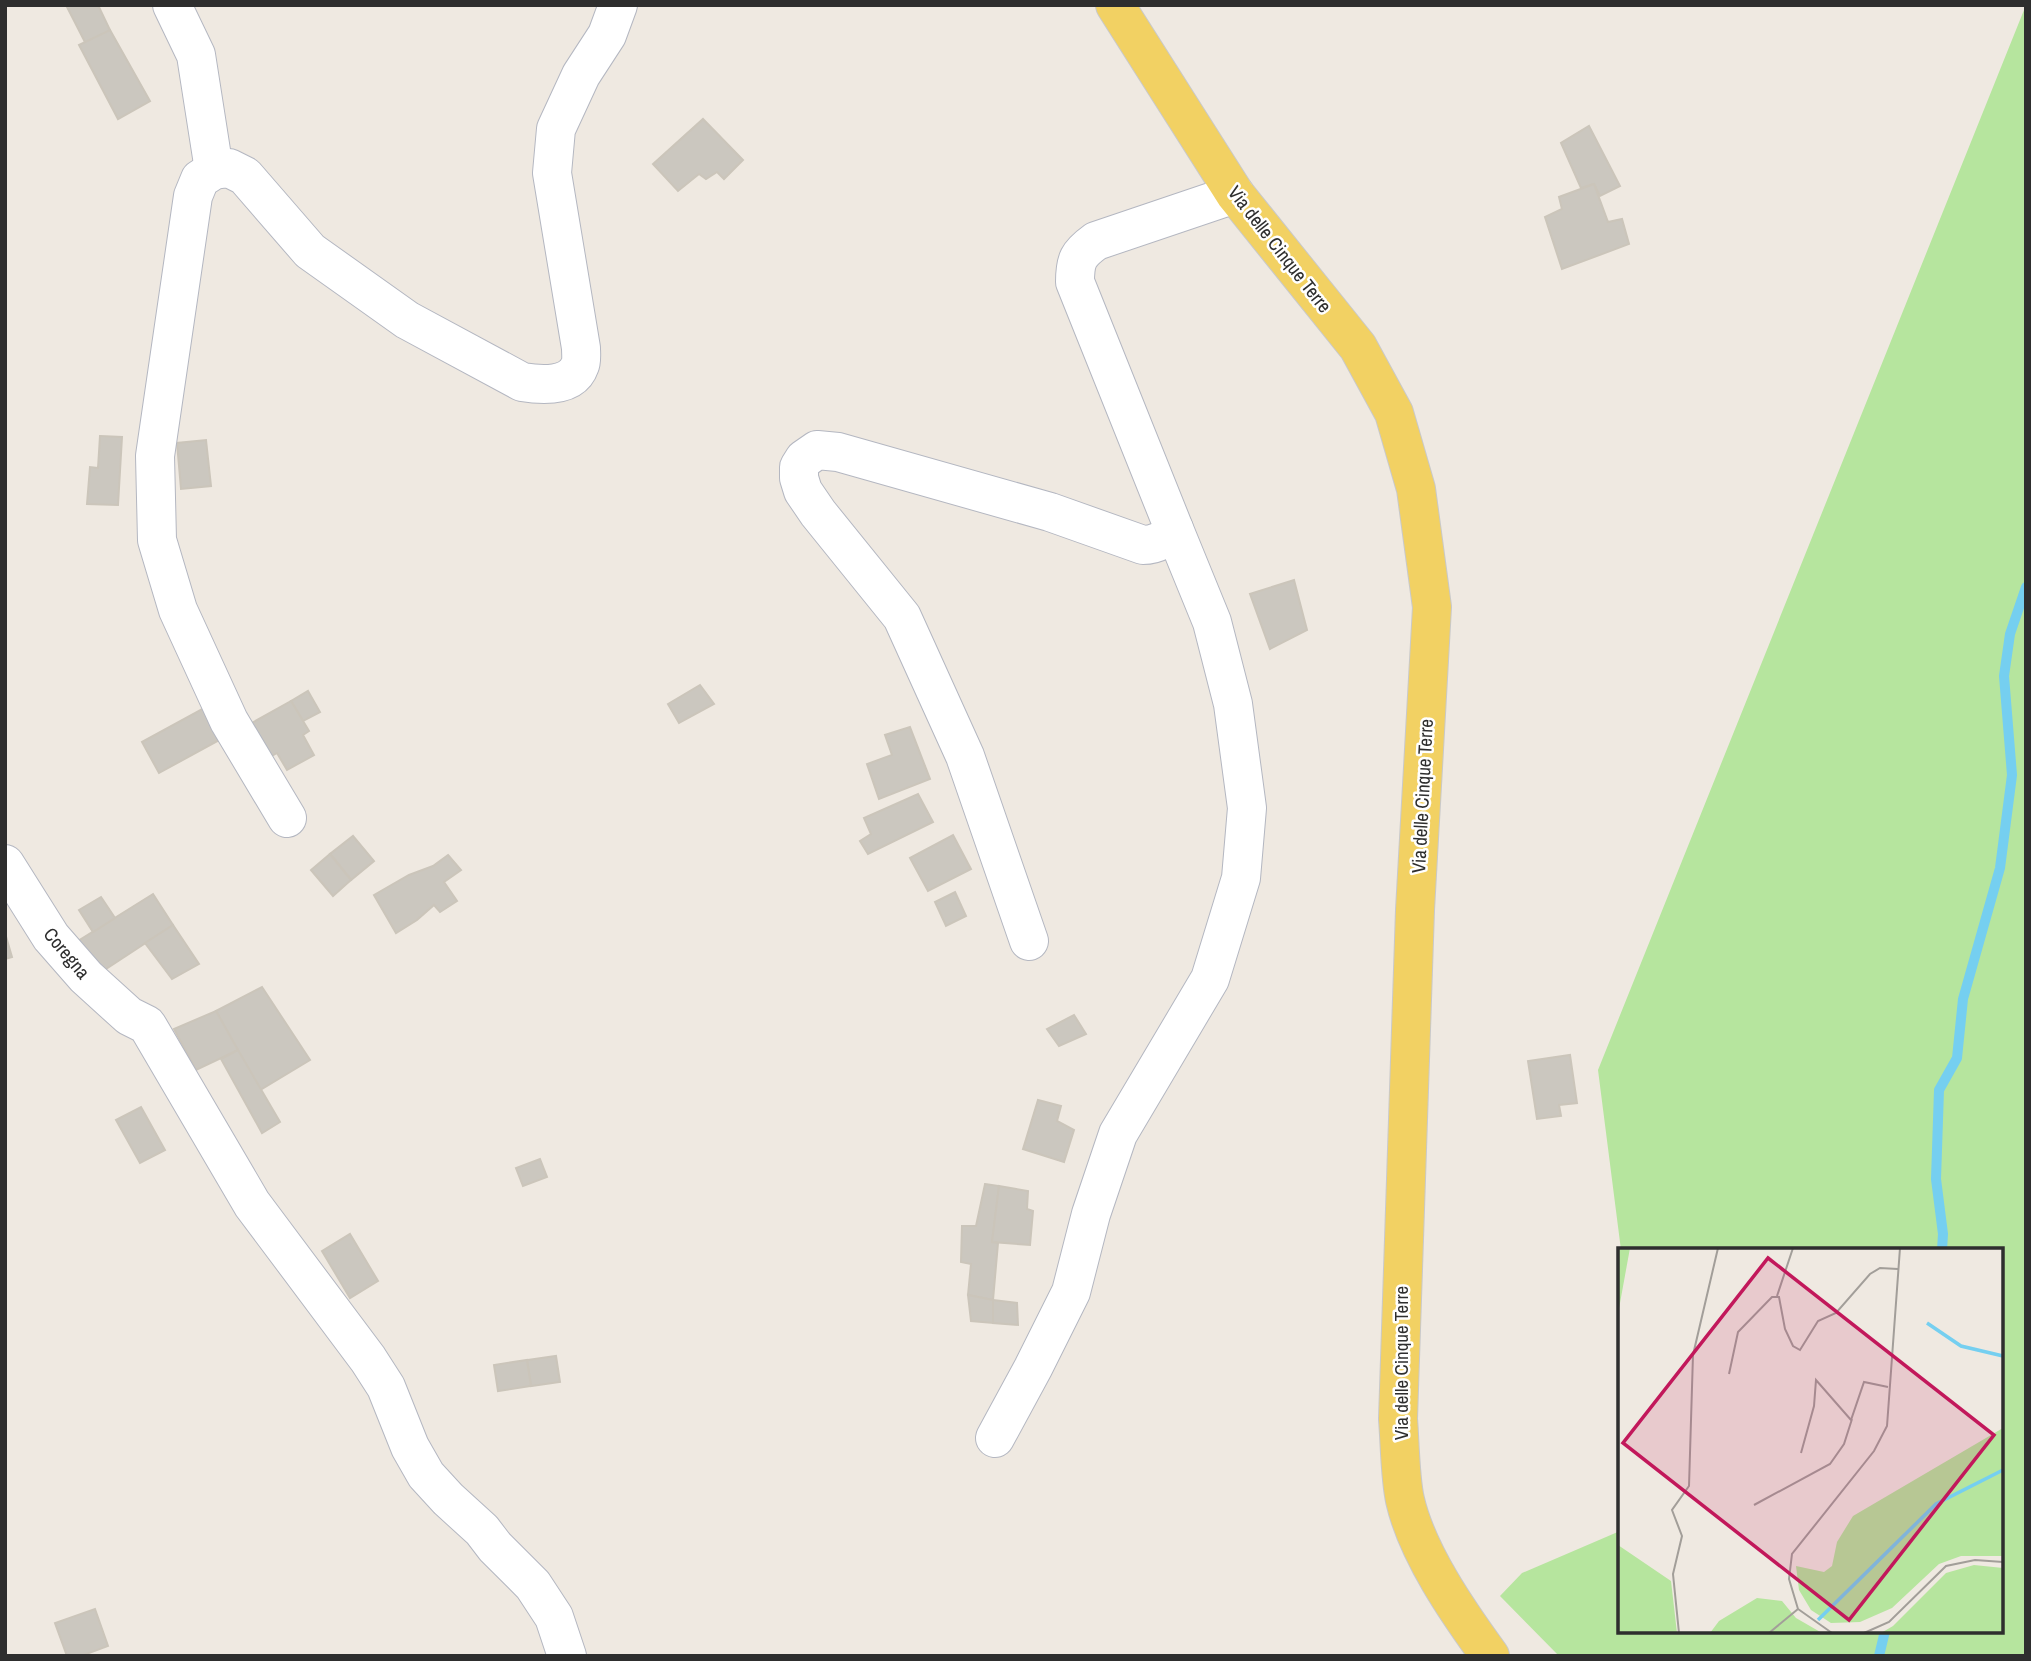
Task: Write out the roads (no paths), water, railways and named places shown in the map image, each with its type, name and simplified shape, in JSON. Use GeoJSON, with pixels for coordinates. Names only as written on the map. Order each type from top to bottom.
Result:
{"type":"FeatureCollection","features":[{"type":"Feature","properties":{"kind":"main road","name":"Via delle Cinque Terre"},"geometry":{"type":"LineString","coordinates":[[1115,5],[1235,194],[1358,347],[1394,413],[1416,489],[1432,607],[1415,910],[1398,1419],[1405,1500],[1420,1544],[1447,1593],[1490,1656]]}},
{"type":"Feature","properties":{"kind":"street"},"geometry":{"type":"LineString","coordinates":[[172,5],[197,55],[214,170]]}},
{"type":"Feature","properties":{"kind":"street"},"geometry":{"type":"LineString","coordinates":[[287,818],[229,721],[178,610],[158,540],[155,456],[193,196],[200,179],[214,170],[229,167],[245,176],[310,251],[407,320],[522,382],[555,384],[569,378],[580,367],[581,348],[552,173],[556,129],[581,75],[607,35],[618,5]]}},
{"type":"Feature","properties":{"kind":"street"},"geometry":{"type":"LineString","coordinates":[[995,1437],[1071,1292],[1091,1214],[1118,1134],[1210,979],[1241,878],[1247,808],[1233,704],[1212,622],[1075,282],[1075,269],[1082,251],[1096,241],[1235,194]]}},
{"type":"Feature","properties":{"kind":"street"},"geometry":{"type":"LineString","coordinates":[[1029,941],[965,756],[902,617],[818,513],[803,491],[799,467],[804,459],[817,450],[838,452],[1050,512],[1143,545],[1158,542],[1174,529]]}},
{"type":"Feature","properties":{"kind":"street","name":"Coregna"},"geometry":{"type":"LineString","coordinates":[[5,864],[51,937],[68,957],[129,1016],[147,1025],[252,1204],[386,1387],[410,1447],[426,1475],[533,1586],[554,1617],[567,1656]]}},
{"type":"Feature","properties":{"kind":"waterway"},"geometry":{"type":"LineString","coordinates":[[1942,1248],[1943,1234],[1936,1179],[1939,1090],[1957,1058],[1963,999],[2000,868],[2012,775],[2004,676],[2010,634],[2026,587]]}},
{"type":"Feature","properties":{"kind":"waterway"},"geometry":{"type":"LineString","coordinates":[[1879,1656],[1885,1633]]}}]}
